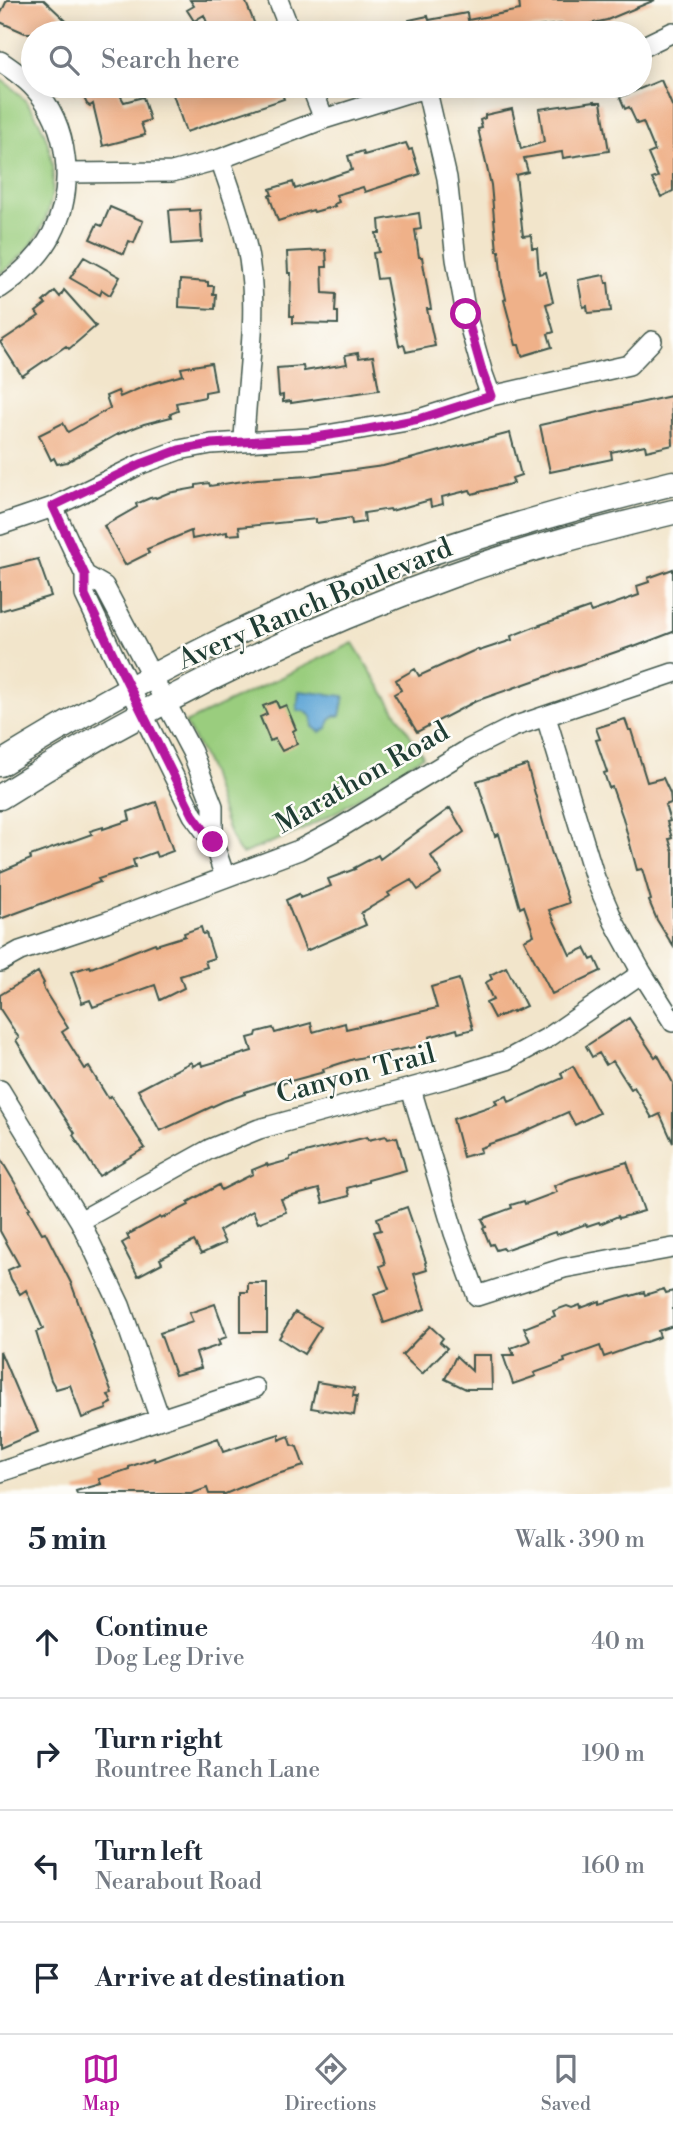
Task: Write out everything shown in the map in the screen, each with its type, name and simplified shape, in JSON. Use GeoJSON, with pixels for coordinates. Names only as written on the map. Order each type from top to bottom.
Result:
{"type":"FeatureCollection","features":[{"type":"Feature","properties":{"kind":"main road","name":"Avery Ranch Boulevard"},"geometry":{"type":"LineString","coordinates":[[0,764],[74,718],[263,621],[430,553],[522,523],[673,483]]}},
{"type":"Feature","properties":{"kind":"main road","name":"Avery Ranch Boulevard"},"geometry":{"type":"LineString","coordinates":[[0,797],[165,700],[346,616],[455,575],[673,512]]}},
{"type":"Feature","properties":{"kind":"street"},"geometry":{"type":"LineString","coordinates":[[278,0],[286,21]]}},
{"type":"Feature","properties":{"kind":"street"},"geometry":{"type":"LineString","coordinates":[[652,42],[673,32]]}},
{"type":"Feature","properties":{"kind":"street"},"geometry":{"type":"LineString","coordinates":[[0,61],[21,76]]}},
{"type":"Feature","properties":{"kind":"street"},"geometry":{"type":"LineString","coordinates":[[0,288],[21,273],[40,253],[52,235],[65,197],[64,147],[48,106],[42,98]]}},
{"type":"Feature","properties":{"kind":"street"},"geometry":{"type":"LineString","coordinates":[[316,98],[324,119]]}},
{"type":"Feature","properties":{"kind":"street"},"geometry":{"type":"LineString","coordinates":[[66,173],[172,172],[220,159],[324,119],[394,98]]}},
{"type":"Feature","properties":{"kind":"street"},"geometry":{"type":"LineString","coordinates":[[432,98],[447,178],[456,259],[466,314],[491,396]]}},
{"type":"Feature","properties":{"kind":"street"},"geometry":{"type":"LineString","coordinates":[[220,159],[247,243],[251,274],[253,305],[244,441]]}},
{"type":"Feature","properties":{"kind":"street"},"geometry":{"type":"LineString","coordinates":[[0,525],[53,506],[141,464],[179,450],[211,444],[309,438],[419,419],[491,396],[628,365],[652,341]]}},
{"type":"Feature","properties":{"kind":"street"},"geometry":{"type":"LineString","coordinates":[[53,506],[85,575],[85,595],[193,815],[213,842],[225,877]]}},
{"type":"Feature","properties":{"kind":"street"},"geometry":{"type":"LineString","coordinates":[[85,575],[104,586],[192,752],[213,806],[213,842]]}},
{"type":"Feature","properties":{"kind":"street","name":"Marathon Road"},"geometry":{"type":"LineString","coordinates":[[0,962],[20,951],[299,850],[469,749],[513,727],[673,673]]}},
{"type":"Feature","properties":{"kind":"street"},"geometry":{"type":"LineString","coordinates":[[546,716],[595,877],[614,922],[673,1023]]}},
{"type":"Feature","properties":{"kind":"street","name":"Canyon Trail"},"geometry":{"type":"LineString","coordinates":[[80,1221],[210,1149],[259,1129],[507,1060],[549,1037],[642,973]]}},
{"type":"Feature","properties":{"kind":"street"},"geometry":{"type":"LineString","coordinates":[[411,1088],[454,1233],[477,1296],[564,1268],[673,1248]]}},
{"type":"Feature","properties":{"kind":"street"},"geometry":{"type":"LineString","coordinates":[[0,1090],[80,1221],[120,1306],[160,1419]]}},
{"type":"Feature","properties":{"kind":"street"},"geometry":{"type":"LineString","coordinates":[[0,1472],[255,1388]]}},
{"type":"Feature","properties":{"kind":"green space"},"geometry":{"type":"Polygon","coordinates":[[[0,79],[18,93],[44,132],[51,155],[53,178],[51,202],[43,224],[28,249],[0,274],[0,79]]]}},
{"type":"Feature","properties":{"kind":"green space"},"geometry":{"type":"Polygon","coordinates":[[[353,643],[423,756],[340,810],[300,831],[242,854],[227,826],[206,761],[185,723],[353,643]]]}},
{"type":"Feature","properties":{"kind":"water"},"geometry":{"type":"Polygon","coordinates":[[[299,691],[344,696],[340,716],[330,720],[327,728],[320,732],[313,727],[312,717],[305,711],[297,711],[299,691]]]}},
{"type":"Feature","properties":{"kind":"building"},"geometry":{"type":"Polygon","coordinates":[[[7,0],[44,0],[66,21],[21,21],[21,31],[0,22],[0,15],[7,0]]]}},
{"type":"Feature","properties":{"kind":"building"},"geometry":{"type":"Polygon","coordinates":[[[190,0],[245,0],[253,21],[206,21],[204,15],[194,21],[187,10],[194,6],[190,0]]]}},
{"type":"Feature","properties":{"kind":"building"},"geometry":{"type":"Polygon","coordinates":[[[519,0],[655,0],[603,21],[409,21],[428,16],[429,20],[467,13],[468,20],[520,10],[519,0]]]}},
{"type":"Feature","properties":{"kind":"building"},"geometry":{"type":"Polygon","coordinates":[[[661,80],[673,108],[673,191],[661,197],[652,179],[658,177],[648,154],[655,151],[643,122],[637,124],[629,107],[625,109],[620,98],[652,98],[652,84],[661,80]]]}},
{"type":"Feature","properties":{"kind":"building"},"geometry":{"type":"Polygon","coordinates":[[[84,98],[122,98],[124,102],[143,98],[150,120],[141,123],[145,135],[103,146],[93,104],[87,104],[84,98]]]}},
{"type":"Feature","properties":{"kind":"building"},"geometry":{"type":"Polygon","coordinates":[[[174,98],[284,99],[186,132],[174,98]]]}},
{"type":"Feature","properties":{"kind":"building"},"geometry":{"type":"Polygon","coordinates":[[[601,102],[609,151],[563,158],[562,152],[524,158],[528,172],[516,175],[523,236],[531,235],[532,248],[537,248],[539,274],[546,272],[553,302],[546,304],[554,332],[548,334],[552,347],[522,356],[519,345],[516,345],[504,300],[491,185],[478,129],[482,128],[480,120],[485,118],[485,115],[512,109],[521,149],[544,142],[539,109],[601,102]]]}},
{"type":"Feature","properties":{"kind":"building"},"geometry":{"type":"Polygon","coordinates":[[[406,143],[409,150],[412,149],[420,174],[365,192],[363,187],[336,195],[339,202],[334,204],[335,206],[278,221],[269,195],[272,195],[270,189],[293,182],[295,189],[352,170],[348,156],[363,151],[364,155],[406,143]]]}},
{"type":"Feature","properties":{"kind":"building"},"geometry":{"type":"Polygon","coordinates":[[[110,207],[143,221],[134,243],[129,241],[124,254],[90,239],[97,224],[102,226],[110,207]]]}},
{"type":"Feature","properties":{"kind":"building"},"geometry":{"type":"Polygon","coordinates":[[[169,210],[200,210],[202,242],[172,244],[169,210]]]}},
{"type":"Feature","properties":{"kind":"building"},"geometry":{"type":"Polygon","coordinates":[[[419,213],[421,229],[415,230],[431,309],[427,309],[435,346],[406,352],[404,345],[399,346],[386,278],[377,279],[373,253],[379,252],[376,233],[380,233],[379,220],[419,213]]]}},
{"type":"Feature","properties":{"kind":"building"},"geometry":{"type":"Polygon","coordinates":[[[326,250],[327,267],[322,267],[323,293],[336,294],[335,312],[338,312],[338,324],[293,323],[293,316],[290,316],[291,273],[288,273],[287,252],[326,250]]]}},
{"type":"Feature","properties":{"kind":"building"},"geometry":{"type":"Polygon","coordinates":[[[84,257],[120,277],[110,295],[102,290],[100,295],[70,278],[84,257]]]}},
{"type":"Feature","properties":{"kind":"building"},"geometry":{"type":"Polygon","coordinates":[[[604,275],[608,283],[611,311],[588,313],[587,306],[583,307],[578,280],[604,275]]]}},
{"type":"Feature","properties":{"kind":"building"},"geometry":{"type":"Polygon","coordinates":[[[180,280],[208,282],[208,286],[214,286],[215,309],[179,307],[180,280]]]}},
{"type":"Feature","properties":{"kind":"building"},"geometry":{"type":"Polygon","coordinates":[[[64,290],[96,326],[69,349],[66,346],[22,376],[0,342],[39,316],[36,312],[55,291],[60,297],[64,290]]]}},
{"type":"Feature","properties":{"kind":"building"},"geometry":{"type":"Polygon","coordinates":[[[358,353],[359,358],[373,356],[379,390],[291,403],[283,402],[283,395],[279,396],[277,368],[303,366],[304,371],[347,364],[345,355],[358,353]]]}},
{"type":"Feature","properties":{"kind":"building"},"geometry":{"type":"Polygon","coordinates":[[[211,363],[216,390],[205,392],[205,397],[176,403],[178,411],[170,414],[171,417],[116,435],[67,462],[57,464],[54,458],[51,460],[39,435],[63,423],[68,432],[110,408],[106,396],[118,391],[120,397],[150,384],[183,375],[181,368],[211,363]]]}},
{"type":"Feature","properties":{"kind":"building"},"geometry":{"type":"Polygon","coordinates":[[[671,396],[673,445],[646,451],[645,445],[611,452],[612,459],[550,472],[540,425],[671,396]]]}},
{"type":"Feature","properties":{"kind":"building"},"geometry":{"type":"Polygon","coordinates":[[[510,433],[521,475],[512,478],[514,483],[472,494],[470,490],[442,497],[443,504],[431,507],[430,500],[391,511],[364,513],[365,522],[352,524],[351,518],[316,523],[316,519],[239,527],[240,534],[227,535],[227,532],[192,539],[191,531],[147,549],[149,553],[125,565],[104,526],[137,507],[136,504],[168,493],[196,488],[196,485],[310,476],[383,466],[510,433]]]}},
{"type":"Feature","properties":{"kind":"building"},"geometry":{"type":"Polygon","coordinates":[[[38,559],[51,596],[0,611],[0,568],[38,559]]]}},
{"type":"Feature","properties":{"kind":"building"},"geometry":{"type":"Polygon","coordinates":[[[673,569],[673,632],[476,701],[417,732],[394,694],[401,690],[396,680],[415,669],[419,676],[478,649],[479,651],[512,640],[511,636],[534,627],[589,608],[591,612],[639,595],[637,586],[649,582],[648,578],[673,569]]]}},
{"type":"Feature","properties":{"kind":"building"},"geometry":{"type":"Polygon","coordinates":[[[276,701],[279,708],[286,705],[296,729],[293,731],[297,744],[282,751],[275,739],[270,741],[260,717],[267,714],[263,706],[276,701]]]}},
{"type":"Feature","properties":{"kind":"building"},"geometry":{"type":"Polygon","coordinates":[[[625,719],[647,782],[663,778],[670,793],[671,803],[665,805],[670,821],[667,822],[673,852],[673,946],[649,901],[651,900],[642,869],[637,870],[623,818],[604,773],[607,772],[596,740],[600,739],[596,728],[625,719]]]}},
{"type":"Feature","properties":{"kind":"building"},"geometry":{"type":"Polygon","coordinates":[[[527,765],[569,903],[549,910],[570,955],[585,948],[591,960],[595,958],[601,971],[552,994],[524,940],[534,935],[524,906],[520,908],[499,834],[495,836],[477,781],[527,765]]]}},
{"type":"Feature","properties":{"kind":"building"},"geometry":{"type":"Polygon","coordinates":[[[156,802],[173,851],[157,857],[155,852],[133,860],[135,867],[98,879],[100,882],[0,919],[0,872],[31,859],[30,856],[92,834],[90,831],[130,820],[128,812],[156,802]]]}},
{"type":"Feature","properties":{"kind":"building"},"geometry":{"type":"Polygon","coordinates":[[[450,808],[464,832],[431,856],[442,874],[418,890],[411,880],[388,893],[390,896],[361,913],[366,925],[306,951],[286,900],[299,894],[300,898],[331,886],[328,879],[355,869],[378,855],[380,859],[450,808]]]}},
{"type":"Feature","properties":{"kind":"building"},"geometry":{"type":"Polygon","coordinates":[[[201,927],[203,934],[206,933],[214,958],[205,961],[207,967],[180,976],[184,988],[160,1000],[155,985],[93,1007],[90,1000],[82,1003],[71,972],[90,966],[91,968],[155,943],[156,945],[185,936],[184,933],[201,927]]]}},
{"type":"Feature","properties":{"kind":"building"},"geometry":{"type":"Polygon","coordinates":[[[506,967],[526,1006],[494,1018],[486,1003],[493,1000],[485,983],[492,979],[490,975],[506,967]]]}},
{"type":"Feature","properties":{"kind":"building"},"geometry":{"type":"Polygon","coordinates":[[[38,972],[44,983],[44,990],[68,1028],[62,1032],[85,1069],[89,1067],[145,1148],[99,1176],[0,1009],[0,995],[38,972]]]}},
{"type":"Feature","properties":{"kind":"building"},"geometry":{"type":"Polygon","coordinates":[[[459,979],[473,1029],[458,1033],[457,1029],[429,1037],[430,1041],[420,1046],[354,1059],[323,1069],[324,1072],[276,1085],[275,1082],[245,1092],[160,1131],[138,1090],[191,1062],[193,1066],[201,1062],[202,1066],[252,1051],[248,1038],[256,1036],[257,1032],[273,1028],[275,1033],[311,1023],[313,1032],[345,1023],[346,1029],[437,1008],[431,987],[459,979]]]}},
{"type":"Feature","properties":{"kind":"building"},"geometry":{"type":"Polygon","coordinates":[[[629,1018],[655,1057],[658,1055],[673,1083],[673,1143],[660,1114],[652,1118],[634,1087],[631,1089],[613,1061],[606,1065],[599,1053],[592,1057],[586,1046],[629,1018]]]}},
{"type":"Feature","properties":{"kind":"building"},"geometry":{"type":"Polygon","coordinates":[[[573,1066],[599,1113],[575,1125],[568,1112],[480,1148],[481,1152],[463,1157],[453,1119],[497,1104],[495,1100],[507,1096],[509,1102],[563,1078],[561,1073],[573,1066]]]}},
{"type":"Feature","properties":{"kind":"building"},"geometry":{"type":"Polygon","coordinates":[[[386,1136],[388,1139],[397,1137],[406,1170],[347,1188],[349,1196],[323,1203],[319,1189],[281,1199],[286,1212],[258,1223],[253,1211],[219,1231],[225,1243],[201,1254],[194,1241],[160,1259],[162,1263],[138,1276],[125,1251],[122,1243],[129,1239],[127,1235],[189,1205],[188,1202],[219,1185],[221,1190],[253,1174],[252,1170],[367,1137],[368,1140],[386,1136]]]}},
{"type":"Feature","properties":{"kind":"building"},"geometry":{"type":"Polygon","coordinates":[[[0,1158],[42,1233],[45,1232],[71,1283],[112,1394],[108,1395],[112,1403],[106,1406],[107,1409],[82,1418],[70,1385],[56,1389],[51,1380],[36,1332],[43,1329],[26,1290],[20,1294],[8,1270],[19,1265],[0,1231],[0,1158]]]}},
{"type":"Feature","properties":{"kind":"building"},"geometry":{"type":"Polygon","coordinates":[[[627,1162],[644,1211],[619,1218],[618,1216],[600,1224],[586,1224],[556,1235],[555,1232],[504,1250],[496,1250],[493,1244],[490,1245],[482,1219],[512,1208],[511,1205],[524,1201],[525,1204],[557,1192],[554,1186],[570,1179],[627,1162]]]}},
{"type":"Feature","properties":{"kind":"building"},"geometry":{"type":"Polygon","coordinates":[[[407,1207],[426,1262],[427,1270],[414,1274],[425,1309],[384,1323],[374,1294],[389,1289],[380,1266],[385,1264],[374,1232],[381,1230],[377,1218],[407,1207]]]}},
{"type":"Feature","properties":{"kind":"building"},"geometry":{"type":"Polygon","coordinates":[[[248,1283],[267,1283],[267,1332],[241,1332],[241,1292],[248,1292],[248,1283]]]}},
{"type":"Feature","properties":{"kind":"building"},"geometry":{"type":"Polygon","coordinates":[[[664,1289],[666,1293],[673,1291],[673,1326],[658,1331],[660,1337],[604,1357],[600,1346],[564,1359],[565,1362],[513,1384],[503,1355],[514,1355],[511,1348],[530,1341],[524,1328],[555,1316],[553,1311],[567,1306],[572,1308],[580,1305],[581,1308],[600,1301],[600,1304],[664,1289]]]}},
{"type":"Feature","properties":{"kind":"building"},"geometry":{"type":"Polygon","coordinates":[[[215,1304],[227,1337],[218,1340],[220,1345],[196,1353],[201,1368],[175,1375],[160,1333],[193,1322],[189,1313],[215,1304]]]}},
{"type":"Feature","properties":{"kind":"building"},"geometry":{"type":"Polygon","coordinates":[[[295,1312],[321,1327],[304,1354],[279,1338],[295,1312]]]}},
{"type":"Feature","properties":{"kind":"building"},"geometry":{"type":"Polygon","coordinates":[[[430,1326],[443,1338],[440,1342],[447,1348],[422,1374],[402,1355],[430,1326]]]}},
{"type":"Feature","properties":{"kind":"building"},"geometry":{"type":"Polygon","coordinates":[[[0,1351],[24,1408],[38,1432],[0,1448],[0,1351]]]}},
{"type":"Feature","properties":{"kind":"building"},"geometry":{"type":"Polygon","coordinates":[[[472,1355],[491,1355],[492,1389],[466,1389],[445,1379],[456,1356],[472,1371],[472,1355]]]}},
{"type":"Feature","properties":{"kind":"building"},"geometry":{"type":"Polygon","coordinates":[[[317,1382],[354,1388],[353,1396],[357,1396],[354,1415],[311,1408],[317,1382]]]}},
{"type":"Feature","properties":{"kind":"building"},"geometry":{"type":"Polygon","coordinates":[[[279,1434],[279,1440],[289,1436],[292,1445],[297,1447],[304,1466],[261,1479],[225,1494],[209,1494],[207,1488],[191,1494],[77,1494],[76,1491],[101,1484],[99,1479],[129,1467],[154,1458],[155,1461],[218,1438],[223,1452],[279,1434]]]}},
{"type":"Feature","properties":{"kind":"route"},"geometry":{"type":"LineString","coordinates":[[213,842],[193,815],[85,595],[85,575],[53,506],[141,464],[179,450],[211,444],[309,438],[363,430],[419,419],[491,396],[466,314]]}}]}
